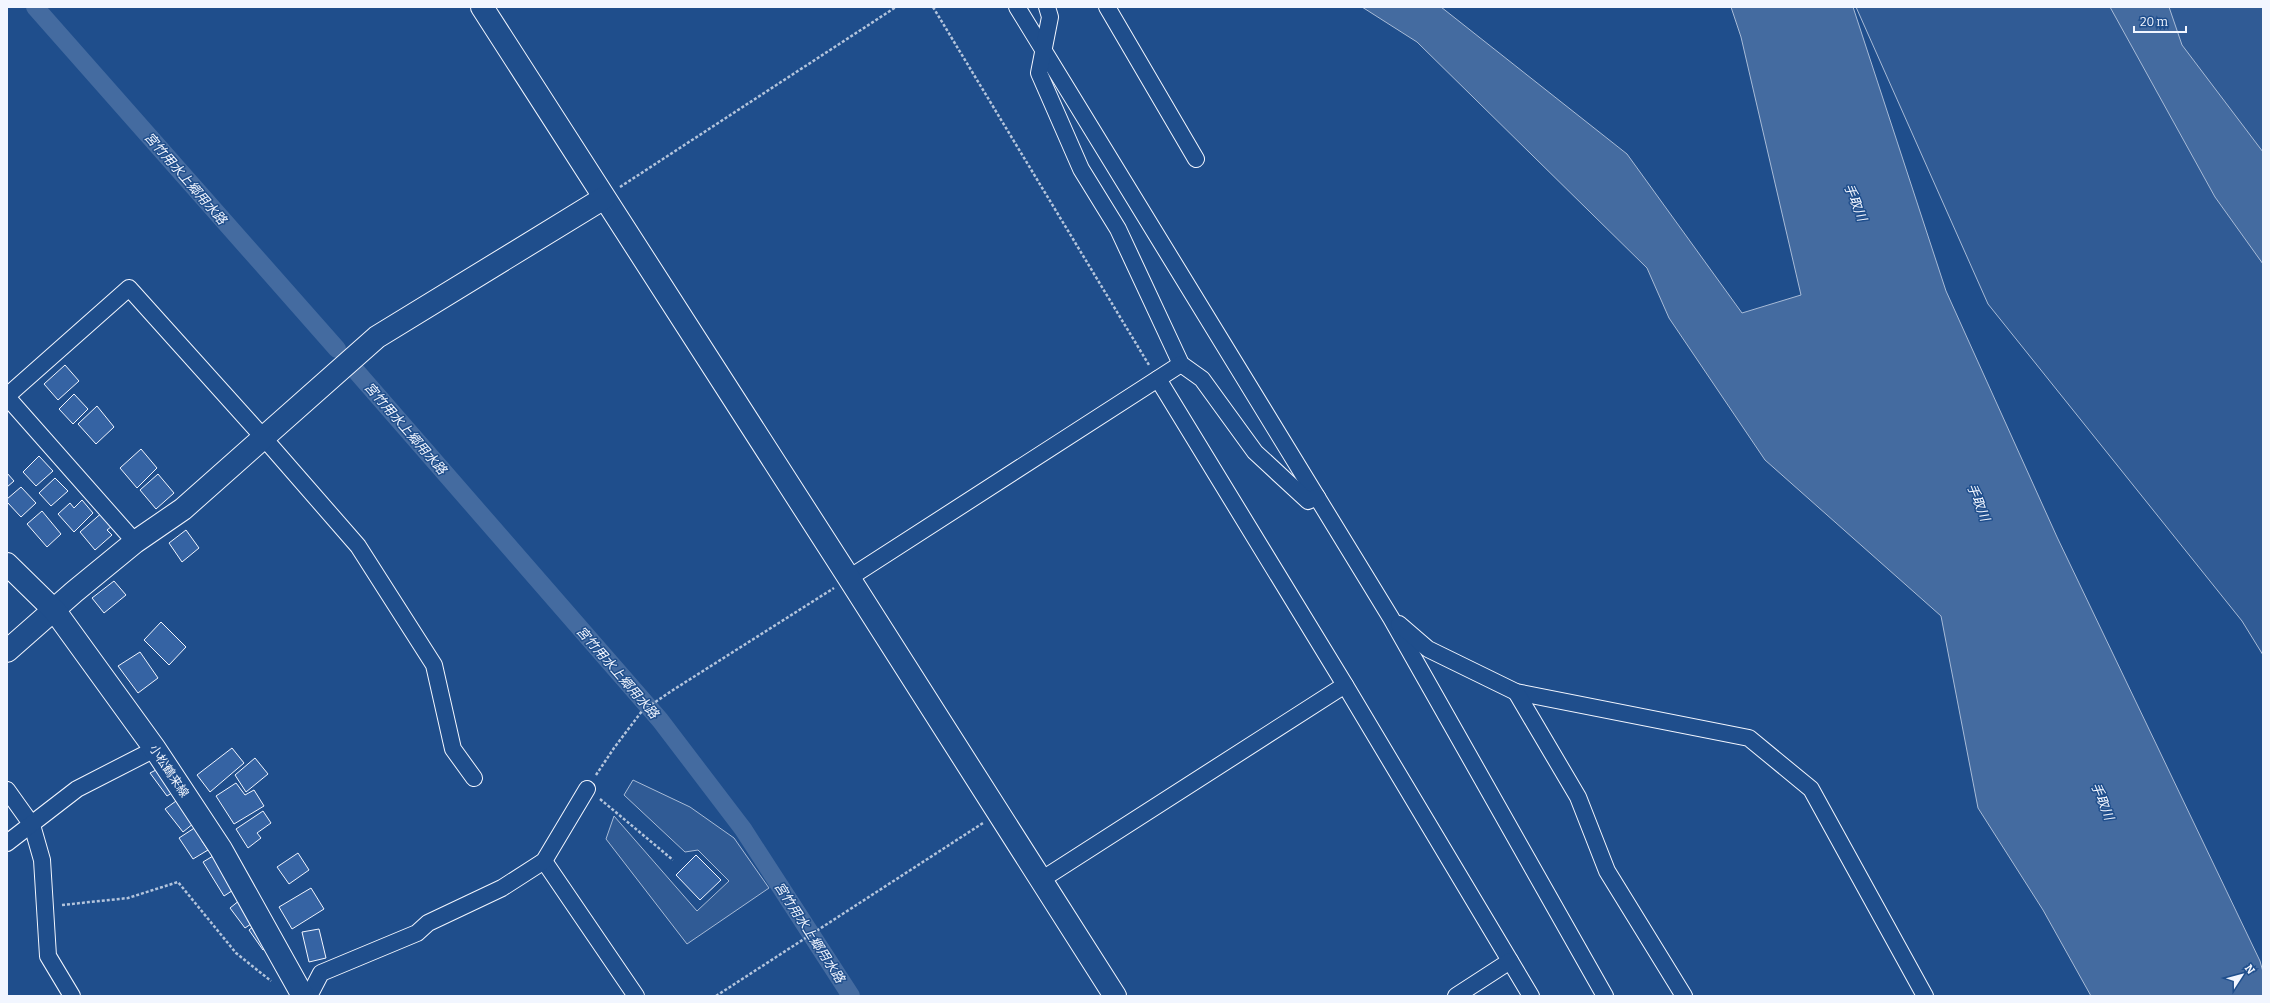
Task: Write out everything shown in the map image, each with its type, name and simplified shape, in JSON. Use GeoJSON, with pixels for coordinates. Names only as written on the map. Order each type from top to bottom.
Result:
{"type":"FeatureCollection","features":[{"type":"Feature","properties":{"kind":"street"},"geometry":{"type":"LineString","coordinates":[[482,7],[849,578],[1115,996]]}},
{"type":"Feature","properties":{"kind":"street"},"geometry":{"type":"LineString","coordinates":[[1017,7],[1391,618],[1605,996]]}},
{"type":"Feature","properties":{"kind":"street"},"geometry":{"type":"LineString","coordinates":[[1047,7],[1050,17],[1039,73],[1081,169],[1118,229],[1181,364],[1202,380],[1255,452],[1308,501],[1317,497]]}},
{"type":"Feature","properties":{"kind":"street"},"geometry":{"type":"LineString","coordinates":[[1107,7],[1196,159]]}},
{"type":"Feature","properties":{"kind":"street"},"geometry":{"type":"LineString","coordinates":[[7,651],[55,611],[74,592],[135,542],[183,509],[377,337],[604,198]]}},
{"type":"Feature","properties":{"kind":"street"},"geometry":{"type":"LineString","coordinates":[[135,542],[7,397],[129,288],[264,437],[358,546],[434,665],[453,749],[474,778]]}},
{"type":"Feature","properties":{"kind":"street"},"geometry":{"type":"LineString","coordinates":[[849,578],[1181,364]]}},
{"type":"Feature","properties":{"kind":"street"},"geometry":{"type":"LineString","coordinates":[[1158,379],[1345,685],[1531,996]]}},
{"type":"Feature","properties":{"kind":"street","name":"小松鶴来線"},"geometry":{"type":"LineString","coordinates":[[7,564],[55,611],[154,749],[221,849],[303,996]]}},
{"type":"Feature","properties":{"kind":"street"},"geometry":{"type":"LineString","coordinates":[[1391,618],[1428,649],[1516,692],[1748,738],[1811,789],[1925,996]]}},
{"type":"Feature","properties":{"kind":"street"},"geometry":{"type":"LineString","coordinates":[[1041,880],[1345,685]]}},
{"type":"Feature","properties":{"kind":"street"},"geometry":{"type":"LineString","coordinates":[[1516,692],[1578,798],[1607,871],[1684,996]]}},
{"type":"Feature","properties":{"kind":"street"},"geometry":{"type":"LineString","coordinates":[[7,843],[77,789],[154,749]]}},
{"type":"Feature","properties":{"kind":"street"},"geometry":{"type":"LineString","coordinates":[[309,996],[321,973],[418,933],[428,923],[502,888],[544,861],[587,789]]}},
{"type":"Feature","properties":{"kind":"street"},"geometry":{"type":"LineString","coordinates":[[7,790],[32,825],[42,860],[48,956],[72,996]]}},
{"type":"Feature","properties":{"kind":"street"},"geometry":{"type":"LineString","coordinates":[[544,861],[636,996]]}},
{"type":"Feature","properties":{"kind":"street"},"geometry":{"type":"LineString","coordinates":[[1456,996],[1510,961]]}},
{"type":"Feature","properties":{"kind":"path"},"geometry":{"type":"LineString","coordinates":[[604,198],[896,7]]}},
{"type":"Feature","properties":{"kind":"path"},"geometry":{"type":"LineString","coordinates":[[933,7],[1158,379]]}},
{"type":"Feature","properties":{"kind":"path"},"geometry":{"type":"LineString","coordinates":[[673,860],[587,789],[614,748],[642,711],[849,578]]}},
{"type":"Feature","properties":{"kind":"path"},"geometry":{"type":"LineString","coordinates":[[716,996],[818,928],[999,813]]}},
{"type":"Feature","properties":{"kind":"path"},"geometry":{"type":"LineString","coordinates":[[45,906],[128,898],[178,882],[236,953],[272,982]]}},
{"type":"Feature","properties":{"kind":"shaded area"},"geometry":{"type":"Polygon","coordinates":[[[1856,7],[2263,7],[2263,655],[2242,621],[1988,304],[1856,7]]]}},
{"type":"Feature","properties":{"kind":"shaded area"},"geometry":{"type":"Polygon","coordinates":[[[633,780],[690,807],[734,838],[769,888],[687,944],[606,839],[614,816],[697,911],[729,881],[698,850],[685,852],[624,795],[633,780]]]}},
{"type":"Feature","properties":{"kind":"water","name":"手取川"},"geometry":{"type":"Polygon","coordinates":[[[1362,7],[1441,7],[1627,154],[1742,313],[1801,295],[1741,37],[1731,7],[1853,7],[1946,291],[2057,537],[2260,961],[2263,972],[2263,996],[2091,996],[2043,910],[1978,808],[1941,616],[1765,460],[1669,318],[1647,268],[1417,42],[1362,7]]]}},
{"type":"Feature","properties":{"kind":"water"},"geometry":{"type":"Polygon","coordinates":[[[2110,7],[2169,7],[2182,45],[2263,152],[2263,264],[2215,197],[2110,7]]]}},
{"type":"Feature","properties":{"kind":"building"},"geometry":{"type":"Polygon","coordinates":[[[65,365],[79,381],[58,400],[44,384],[65,365]]]}},
{"type":"Feature","properties":{"kind":"building"},"geometry":{"type":"Polygon","coordinates":[[[74,394],[88,409],[73,424],[59,409],[74,394]]]}},
{"type":"Feature","properties":{"kind":"building"},"geometry":{"type":"Polygon","coordinates":[[[97,406],[114,427],[96,444],[78,424],[97,406]]]}},
{"type":"Feature","properties":{"kind":"building"},"geometry":{"type":"Polygon","coordinates":[[[141,449],[157,468],[137,488],[120,468],[141,449]]]}},
{"type":"Feature","properties":{"kind":"building"},"geometry":{"type":"Polygon","coordinates":[[[39,456],[53,471],[36,486],[23,472],[39,456]]]}},
{"type":"Feature","properties":{"kind":"building"},"geometry":{"type":"Polygon","coordinates":[[[7,473],[14,481],[7,487],[7,473]]]}},
{"type":"Feature","properties":{"kind":"building"},"geometry":{"type":"Polygon","coordinates":[[[158,474],[174,493],[156,509],[140,490],[158,474]]]}},
{"type":"Feature","properties":{"kind":"building"},"geometry":{"type":"Polygon","coordinates":[[[55,478],[68,491],[51,506],[39,493],[55,478]]]}},
{"type":"Feature","properties":{"kind":"building"},"geometry":{"type":"Polygon","coordinates":[[[21,487],[36,503],[21,517],[7,502],[7,499],[21,487]]]}},
{"type":"Feature","properties":{"kind":"building"},"geometry":{"type":"Polygon","coordinates":[[[82,500],[93,513],[74,532],[58,514],[70,503],[74,508],[82,500]]]}},
{"type":"Feature","properties":{"kind":"building"},"geometry":{"type":"Polygon","coordinates":[[[105,510],[116,523],[107,530],[112,535],[95,550],[80,532],[105,510]]]}},
{"type":"Feature","properties":{"kind":"building"},"geometry":{"type":"Polygon","coordinates":[[[42,511],[61,534],[47,547],[27,524],[42,511]]]}},
{"type":"Feature","properties":{"kind":"building"},"geometry":{"type":"Polygon","coordinates":[[[186,530],[199,548],[182,562],[169,543],[186,530]]]}},
{"type":"Feature","properties":{"kind":"building"},"geometry":{"type":"Polygon","coordinates":[[[114,581],[126,595],[104,613],[92,598],[114,581]]]}},
{"type":"Feature","properties":{"kind":"building"},"geometry":{"type":"Polygon","coordinates":[[[161,622],[186,647],[169,665],[144,640],[161,622]]]}},
{"type":"Feature","properties":{"kind":"building"},"geometry":{"type":"Polygon","coordinates":[[[140,652],[158,678],[138,693],[118,666],[140,652]]]}},
{"type":"Feature","properties":{"kind":"building"},"geometry":{"type":"Polygon","coordinates":[[[232,748],[244,763],[210,792],[197,775],[232,748]]]}},
{"type":"Feature","properties":{"kind":"building"},"geometry":{"type":"Polygon","coordinates":[[[255,758],[268,774],[246,792],[235,775],[255,758]]]}},
{"type":"Feature","properties":{"kind":"building"},"geometry":{"type":"Polygon","coordinates":[[[162,767],[178,789],[167,796],[150,773],[162,767]]]}},
{"type":"Feature","properties":{"kind":"building"},"geometry":{"type":"Polygon","coordinates":[[[236,783],[245,795],[254,790],[264,806],[234,824],[216,796],[236,783]]]}},
{"type":"Feature","properties":{"kind":"building"},"geometry":{"type":"Polygon","coordinates":[[[183,796],[200,818],[183,832],[165,809],[183,796]]]}},
{"type":"Feature","properties":{"kind":"building"},"geometry":{"type":"Polygon","coordinates":[[[263,811],[271,823],[257,833],[261,838],[248,848],[236,829],[263,811]]]}},
{"type":"Feature","properties":{"kind":"building"},"geometry":{"type":"Polygon","coordinates":[[[202,823],[210,836],[202,841],[208,850],[193,859],[179,838],[202,823]]]}},
{"type":"Feature","properties":{"kind":"building"},"geometry":{"type":"Polygon","coordinates":[[[218,853],[238,887],[224,896],[203,862],[218,853]]]}},
{"type":"Feature","properties":{"kind":"building"},"geometry":{"type":"Polygon","coordinates":[[[298,853],[309,870],[289,884],[277,867],[298,853]]]}},
{"type":"Feature","properties":{"kind":"building"},"geometry":{"type":"Polygon","coordinates":[[[696,855],[721,880],[700,900],[676,875],[696,855]]]}},
{"type":"Feature","properties":{"kind":"building"},"geometry":{"type":"Polygon","coordinates":[[[311,888],[324,909],[292,929],[279,907],[311,888]]]}},
{"type":"Feature","properties":{"kind":"building"},"geometry":{"type":"Polygon","coordinates":[[[245,896],[260,918],[245,928],[230,908],[245,896]]]}},
{"type":"Feature","properties":{"kind":"building"},"geometry":{"type":"Polygon","coordinates":[[[258,923],[272,944],[263,950],[249,930],[258,923]]]}},
{"type":"Feature","properties":{"kind":"building"},"geometry":{"type":"Polygon","coordinates":[[[319,929],[326,958],[309,962],[302,932],[319,929]]]}},
{"type":"Feature","properties":{"kind":"waterway","name":"宮竹用水上郷用水路"},"geometry":{"type":"LineString","coordinates":[[35,7],[337,349]]}},
{"type":"Feature","properties":{"kind":"waterway","name":"宮竹用水上郷用水路"},"geometry":{"type":"LineString","coordinates":[[356,371],[660,720],[743,829],[851,996]]}}]}
